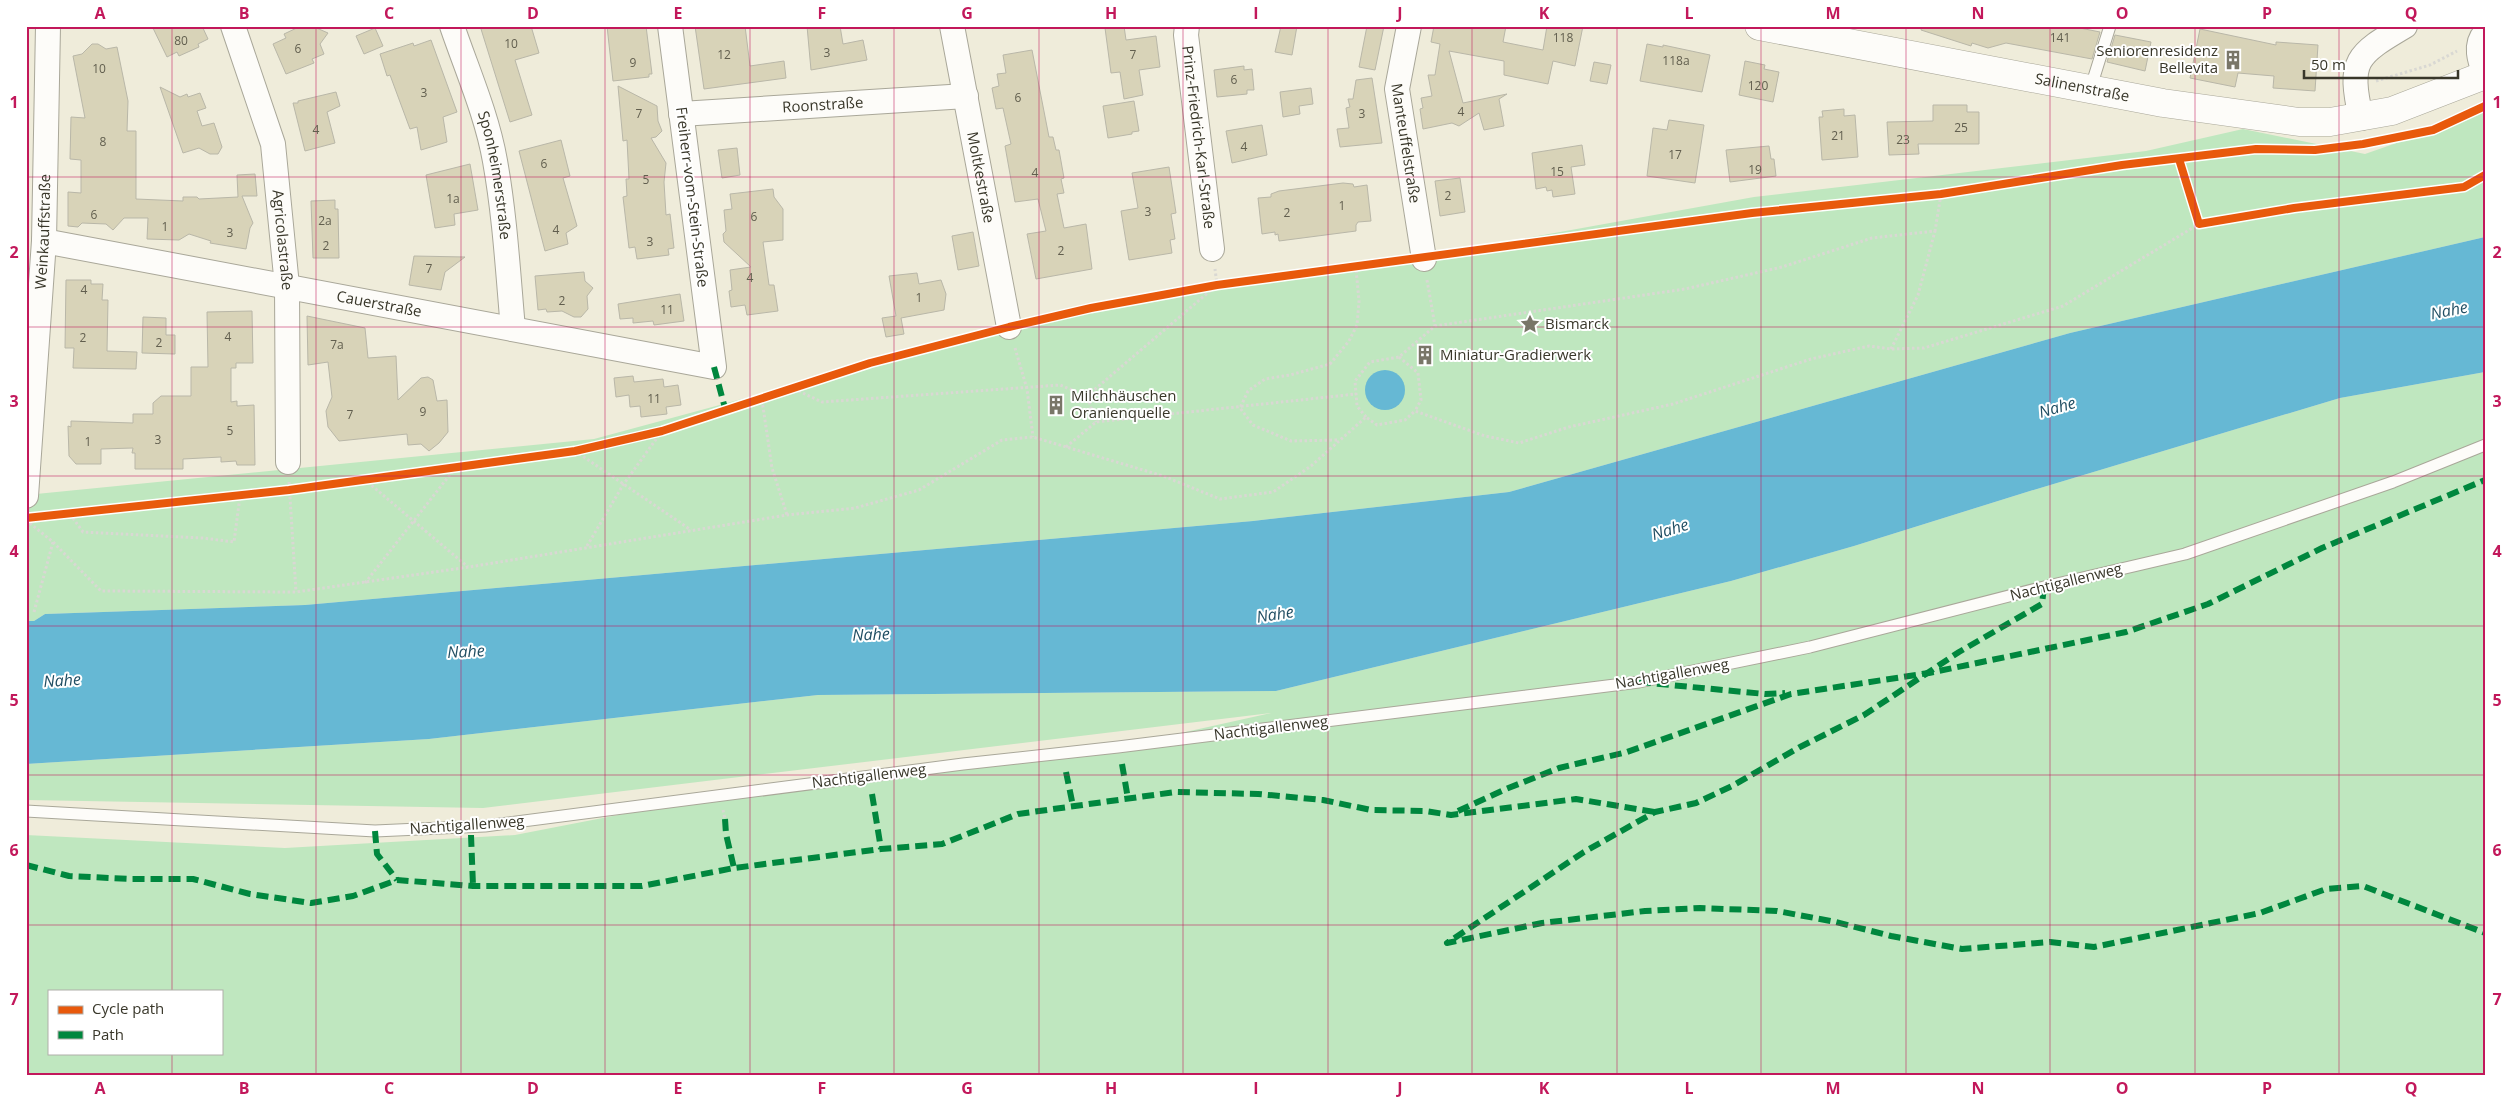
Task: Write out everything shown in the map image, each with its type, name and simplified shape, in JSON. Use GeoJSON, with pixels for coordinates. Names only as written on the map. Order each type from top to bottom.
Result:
{"type":"FeatureCollection","features":[{"type":"Feature","properties":{"kind":"main road","name":"Salinenstraße"},"geometry":{"type":"LineString","coordinates":[[1759,26],[1826,33],[2090,90],[2278,120],[2315,122],[2362,118],[2405,107],[2485,75]]}},
{"type":"Feature","properties":{"kind":"street","name":"Weinkauffstraße"},"geometry":{"type":"LineString","coordinates":[[26,496],[44,241],[48,26]]}},
{"type":"Feature","properties":{"kind":"street","name":"Agricolastraße"},"geometry":{"type":"LineString","coordinates":[[234,26],[273,144],[287,286],[288,462]]}},
{"type":"Feature","properties":{"kind":"street","name":"Sponheimerstraße"},"geometry":{"type":"LineString","coordinates":[[452,26],[482,111],[495,160],[504,216],[513,329]]}},
{"type":"Feature","properties":{"kind":"street","name":"Freiherr-vom-Stein-Straße"},"geometry":{"type":"LineString","coordinates":[[670,26],[714,367]]}},
{"type":"Feature","properties":{"kind":"street","name":"Moltkestraße"},"geometry":{"type":"LineString","coordinates":[[952,26],[1009,327]]}},
{"type":"Feature","properties":{"kind":"street","name":"Prinz-Friedrich-Karl-Straße"},"geometry":{"type":"LineString","coordinates":[[1187,26],[1186,35],[1212,249]]}},
{"type":"Feature","properties":{"kind":"street","name":"Manteuffelstraße"},"geometry":{"type":"LineString","coordinates":[[1409,26],[1397,89],[1424,259]]}},
{"type":"Feature","properties":{"kind":"street"},"geometry":{"type":"LineString","coordinates":[[2362,118],[2354,87],[2356,69],[2366,50],[2405,26]]}},
{"type":"Feature","properties":{"kind":"street"},"geometry":{"type":"LineString","coordinates":[[2482,36],[2478,53],[2485,75]]}},
{"type":"Feature","properties":{"kind":"street","name":"Roonstraße"},"geometry":{"type":"LineString","coordinates":[[681,114],[966,96]]}},
{"type":"Feature","properties":{"kind":"street","name":"Cauerstraße"},"geometry":{"type":"LineString","coordinates":[[44,241],[714,367]]}},
{"type":"Feature","properties":{"kind":"lane"},"geometry":{"type":"LineString","coordinates":[[2090,90],[2110,26]]}},
{"type":"Feature","properties":{"kind":"lane","name":"Nachtigallenweg"},"geometry":{"type":"LineString","coordinates":[[26,811],[375,831],[485,826],[963,764],[1118,747],[1639,682],[1810,648],[2044,587],[2185,554],[2393,482],[2485,445]]}},
{"type":"Feature","properties":{"kind":"path"},"geometry":{"type":"LineString","coordinates":[[2354,87],[2430,66],[2482,36]]}},
{"type":"Feature","properties":{"kind":"path"},"geometry":{"type":"LineString","coordinates":[[1891,349],[1918,295],[1935,231],[1941,194]]}},
{"type":"Feature","properties":{"kind":"path"},"geometry":{"type":"LineString","coordinates":[[1415,411],[1485,436],[1519,443],[1569,427],[1673,404],[1811,358],[1869,346],[1891,349],[1924,348],[2063,306],[2199,224]]}},
{"type":"Feature","properties":{"kind":"path"},"geometry":{"type":"LineString","coordinates":[[1399,357],[1418,373],[1420,400],[1415,411],[1405,420],[1376,425],[1358,406],[1355,381],[1370,362],[1399,357],[1435,326],[1685,289],[1782,267],[1872,238],[1935,231]]}},
{"type":"Feature","properties":{"kind":"path"},"geometry":{"type":"LineString","coordinates":[[1424,259],[1435,326]]}},
{"type":"Feature","properties":{"kind":"path"},"geometry":{"type":"LineString","coordinates":[[1240,408],[1248,391],[1265,379],[1299,373],[1330,364],[1349,341],[1357,325],[1359,302],[1356,268]]}},
{"type":"Feature","properties":{"kind":"path"},"geometry":{"type":"LineString","coordinates":[[1087,396],[1216,286]]}},
{"type":"Feature","properties":{"kind":"path"},"geometry":{"type":"LineString","coordinates":[[1009,327],[1027,389],[1033,437]]}},
{"type":"Feature","properties":{"kind":"path"},"geometry":{"type":"LineString","coordinates":[[794,389],[822,402],[1027,389],[1060,385],[1087,396],[1096,422]]}},
{"type":"Feature","properties":{"kind":"path"},"geometry":{"type":"LineString","coordinates":[[1066,447],[1096,422],[1356,394]]}},
{"type":"Feature","properties":{"kind":"path"},"geometry":{"type":"LineString","coordinates":[[762,400],[772,468],[787,515]]}},
{"type":"Feature","properties":{"kind":"path"},"geometry":{"type":"LineString","coordinates":[[1240,408],[1253,425],[1291,441],[1338,440]]}},
{"type":"Feature","properties":{"kind":"path"},"geometry":{"type":"LineString","coordinates":[[26,520],[53,542],[101,591],[296,592],[469,567],[787,515],[855,508],[919,490],[1002,440],[1033,437],[1163,476],[1220,499],[1273,492],[1311,466],[1366,416]]}},
{"type":"Feature","properties":{"kind":"path"},"geometry":{"type":"LineString","coordinates":[[586,547],[624,485],[662,431]]}},
{"type":"Feature","properties":{"kind":"path"},"geometry":{"type":"LineString","coordinates":[[574,451],[692,530]]}},
{"type":"Feature","properties":{"kind":"path"},"geometry":{"type":"LineString","coordinates":[[365,583],[456,467]]}},
{"type":"Feature","properties":{"kind":"path"},"geometry":{"type":"LineString","coordinates":[[364,479],[469,567]]}},
{"type":"Feature","properties":{"kind":"path"},"geometry":{"type":"LineString","coordinates":[[289,490],[296,592]]}},
{"type":"Feature","properties":{"kind":"path"},"geometry":{"type":"LineString","coordinates":[[70,514],[83,532],[203,538],[234,542],[240,496]]}},
{"type":"Feature","properties":{"kind":"path"},"geometry":{"type":"LineString","coordinates":[[34,612],[53,542]]}},
{"type":"Feature","properties":{"kind":"green space"},"geometry":{"type":"Polygon","coordinates":[[[2485,112],[2485,237],[2070,333],[1509,492],[1253,521],[305,605],[45,614],[34,621],[26,621],[26,495],[594,439],[1009,327],[1091,308],[1217,285],[1422,257],[1754,197],[2146,151],[2243,129],[2365,154],[2485,112]]]}},
{"type":"Feature","properties":{"kind":"green space"},"geometry":{"type":"Polygon","coordinates":[[[2485,372],[2485,1076],[26,1076],[26,835],[285,848],[515,835],[721,795],[1118,747],[1271,713],[483,808],[26,800],[26,764],[429,739],[818,695],[1276,691],[1731,581],[1854,546],[2340,398],[2485,372]]]}},
{"type":"Feature","properties":{"kind":"water","name":"Nahe"},"geometry":{"type":"Polygon","coordinates":[[[2485,237],[2485,372],[2340,398],[1854,546],[1731,581],[1276,691],[818,695],[429,739],[26,764],[26,621],[34,621],[45,614],[305,605],[1253,521],[1509,492],[2070,333],[2485,237]]]}},
{"type":"Feature","properties":{"kind":"water"},"geometry":{"type":"Polygon","coordinates":[[[1385,370],[1399,376],[1405,390],[1399,404],[1385,410],[1371,404],[1365,390],[1371,376],[1385,370]]]}},
{"type":"Feature","properties":{"kind":"building"},"geometry":{"type":"Polygon","coordinates":[[[152,26],[202,26],[208,39],[198,44],[199,47],[179,56],[177,52],[167,57],[152,26]]]}},
{"type":"Feature","properties":{"kind":"building"},"geometry":{"type":"Polygon","coordinates":[[[301,26],[312,26],[328,33],[320,44],[324,54],[312,59],[314,63],[286,74],[273,44],[286,38],[284,34],[301,26]]]}},
{"type":"Feature","properties":{"kind":"building"},"geometry":{"type":"Polygon","coordinates":[[[490,26],[531,26],[539,53],[515,60],[532,115],[510,122],[481,29],[490,26]]]}},
{"type":"Feature","properties":{"kind":"building"},"geometry":{"type":"Polygon","coordinates":[[[607,26],[646,26],[652,74],[649,74],[649,77],[613,81],[607,26]]]}},
{"type":"Feature","properties":{"kind":"building"},"geometry":{"type":"Polygon","coordinates":[[[695,26],[745,26],[750,66],[784,61],[786,78],[704,89],[695,26]]]}},
{"type":"Feature","properties":{"kind":"building"},"geometry":{"type":"Polygon","coordinates":[[[807,26],[840,26],[843,44],[863,40],[867,60],[811,70],[807,26]]]}},
{"type":"Feature","properties":{"kind":"building"},"geometry":{"type":"Polygon","coordinates":[[[1124,26],[1126,40],[1156,36],[1160,67],[1139,70],[1143,95],[1124,99],[1120,72],[1111,73],[1105,28],[1124,26]]]}},
{"type":"Feature","properties":{"kind":"building"},"geometry":{"type":"Polygon","coordinates":[[[1281,26],[1297,26],[1292,55],[1275,52],[1281,26]]]}},
{"type":"Feature","properties":{"kind":"building"},"geometry":{"type":"Polygon","coordinates":[[[1367,26],[1384,26],[1375,70],[1359,67],[1367,26]]]}},
{"type":"Feature","properties":{"kind":"building"},"geometry":{"type":"Polygon","coordinates":[[[1434,26],[1506,26],[1503,42],[1543,50],[1547,26],[1583,26],[1575,66],[1553,61],[1548,84],[1504,75],[1504,61],[1449,51],[1463,103],[1507,94],[1499,99],[1504,126],[1484,130],[1479,113],[1459,126],[1452,123],[1423,129],[1420,109],[1423,108],[1421,98],[1432,96],[1428,75],[1435,75],[1440,44],[1431,42],[1434,26]]]}},
{"type":"Feature","properties":{"kind":"building"},"geometry":{"type":"Polygon","coordinates":[[[1922,26],[2070,26],[2100,32],[2092,59],[2006,43],[1988,48],[1972,43],[1971,46],[1921,30],[1922,26]]]}},
{"type":"Feature","properties":{"kind":"building"},"geometry":{"type":"Polygon","coordinates":[[[375,28],[383,46],[364,54],[356,36],[375,28]]]}},
{"type":"Feature","properties":{"kind":"building","name":"Seniorenresidenz Bellevita"},"geometry":{"type":"Polygon","coordinates":[[[2200,29],[2276,45],[2276,42],[2318,45],[2315,91],[2273,88],[2274,76],[2238,73],[2235,87],[2190,78],[2200,29]]]}},
{"type":"Feature","properties":{"kind":"building"},"geometry":{"type":"Polygon","coordinates":[[[2115,35],[2151,42],[2145,71],[2107,62],[2115,35]]]}},
{"type":"Feature","properties":{"kind":"building"},"geometry":{"type":"Polygon","coordinates":[[[431,40],[457,112],[443,117],[447,142],[421,150],[417,127],[410,129],[390,75],[387,76],[380,54],[413,43],[414,46],[431,40]]]}},
{"type":"Feature","properties":{"kind":"building"},"geometry":{"type":"Polygon","coordinates":[[[92,44],[98,44],[106,49],[117,47],[128,101],[127,131],[136,131],[136,199],[183,201],[183,197],[197,197],[199,199],[238,197],[237,175],[255,174],[257,196],[242,196],[253,223],[250,228],[246,249],[210,243],[211,241],[189,234],[179,240],[147,239],[148,218],[124,218],[113,230],[106,224],[82,223],[78,227],[68,226],[68,192],[81,193],[81,160],[70,159],[71,117],[85,118],[73,56],[82,54],[92,44]]]}},
{"type":"Feature","properties":{"kind":"building"},"geometry":{"type":"Polygon","coordinates":[[[1647,44],[1663,47],[1663,45],[1710,55],[1702,92],[1640,81],[1647,44]]]}},
{"type":"Feature","properties":{"kind":"building"},"geometry":{"type":"Polygon","coordinates":[[[1032,50],[1049,137],[1053,137],[1056,150],[1059,150],[1064,178],[1061,179],[1064,193],[1057,194],[1064,228],[1086,224],[1092,269],[1036,279],[1027,234],[1046,231],[1038,199],[1015,202],[1005,146],[1011,144],[1003,108],[996,109],[992,88],[999,86],[997,74],[1006,73],[1003,55],[1032,50]]]}},
{"type":"Feature","properties":{"kind":"building"},"geometry":{"type":"Polygon","coordinates":[[[1745,61],[1765,65],[1764,69],[1779,72],[1773,102],[1739,95],[1745,61]]]}},
{"type":"Feature","properties":{"kind":"building"},"geometry":{"type":"Polygon","coordinates":[[[1594,62],[1611,65],[1607,84],[1590,81],[1594,62]]]}},
{"type":"Feature","properties":{"kind":"building"},"geometry":{"type":"Polygon","coordinates":[[[1244,66],[1244,70],[1252,69],[1254,90],[1247,90],[1247,94],[1217,97],[1214,70],[1244,66]]]}},
{"type":"Feature","properties":{"kind":"building"},"geometry":{"type":"Polygon","coordinates":[[[1372,78],[1382,143],[1340,147],[1337,129],[1349,128],[1346,108],[1350,107],[1348,99],[1353,99],[1356,80],[1372,78]]]}},
{"type":"Feature","properties":{"kind":"building"},"geometry":{"type":"Polygon","coordinates":[[[618,86],[657,106],[658,121],[662,131],[656,137],[651,138],[666,163],[664,182],[666,215],[670,214],[674,248],[668,249],[669,255],[637,259],[635,247],[629,248],[623,197],[627,196],[626,179],[629,179],[627,140],[623,141],[618,86]]]}},
{"type":"Feature","properties":{"kind":"building"},"geometry":{"type":"Polygon","coordinates":[[[160,87],[180,97],[187,94],[188,97],[200,93],[206,108],[197,111],[202,126],[214,123],[222,147],[218,154],[210,154],[199,148],[183,153],[160,87]]]}},
{"type":"Feature","properties":{"kind":"building"},"geometry":{"type":"Polygon","coordinates":[[[1311,88],[1313,104],[1299,106],[1300,114],[1283,117],[1280,92],[1311,88]]]}},
{"type":"Feature","properties":{"kind":"building"},"geometry":{"type":"Polygon","coordinates":[[[336,92],[340,106],[327,112],[335,143],[305,151],[293,103],[336,92]]]}},
{"type":"Feature","properties":{"kind":"building"},"geometry":{"type":"Polygon","coordinates":[[[1134,101],[1139,131],[1108,138],[1103,106],[1134,101]]]}},
{"type":"Feature","properties":{"kind":"building"},"geometry":{"type":"Polygon","coordinates":[[[1933,105],[1967,105],[1967,112],[1979,112],[1979,144],[1918,144],[1919,154],[1889,155],[1887,122],[1933,121],[1933,105]]]}},
{"type":"Feature","properties":{"kind":"building"},"geometry":{"type":"Polygon","coordinates":[[[1844,109],[1844,116],[1855,115],[1858,157],[1822,160],[1819,117],[1823,117],[1822,111],[1844,109]]]}},
{"type":"Feature","properties":{"kind":"building"},"geometry":{"type":"Polygon","coordinates":[[[1669,120],[1704,125],[1695,183],[1647,176],[1653,128],[1667,130],[1669,120]]]}},
{"type":"Feature","properties":{"kind":"building"},"geometry":{"type":"Polygon","coordinates":[[[1262,125],[1267,155],[1232,163],[1226,131],[1262,125]]]}},
{"type":"Feature","properties":{"kind":"building"},"geometry":{"type":"Polygon","coordinates":[[[561,140],[570,176],[563,178],[577,226],[566,233],[568,244],[545,251],[519,151],[561,140]]]}},
{"type":"Feature","properties":{"kind":"building"},"geometry":{"type":"Polygon","coordinates":[[[1582,145],[1585,165],[1571,167],[1575,194],[1553,197],[1552,190],[1547,191],[1546,187],[1536,189],[1532,153],[1582,145]]]}},
{"type":"Feature","properties":{"kind":"building"},"geometry":{"type":"Polygon","coordinates":[[[1769,146],[1771,159],[1774,159],[1776,176],[1730,182],[1726,150],[1769,146]]]}},
{"type":"Feature","properties":{"kind":"building"},"geometry":{"type":"Polygon","coordinates":[[[737,148],[740,175],[722,178],[718,150],[737,148]]]}},
{"type":"Feature","properties":{"kind":"building"},"geometry":{"type":"Polygon","coordinates":[[[470,164],[478,210],[454,214],[455,225],[435,228],[426,175],[470,164]]]}},
{"type":"Feature","properties":{"kind":"building"},"geometry":{"type":"Polygon","coordinates":[[[1169,167],[1176,213],[1171,214],[1175,239],[1170,240],[1172,253],[1129,260],[1121,211],[1138,208],[1132,173],[1169,167]]]}},
{"type":"Feature","properties":{"kind":"building"},"geometry":{"type":"Polygon","coordinates":[[[1460,178],[1465,212],[1440,216],[1435,181],[1460,178]]]}},
{"type":"Feature","properties":{"kind":"building"},"geometry":{"type":"Polygon","coordinates":[[[1343,183],[1353,184],[1354,187],[1367,185],[1371,221],[1358,222],[1356,231],[1279,241],[1278,234],[1275,235],[1275,232],[1262,234],[1258,198],[1271,197],[1271,194],[1279,191],[1343,183]]]}},
{"type":"Feature","properties":{"kind":"building"},"geometry":{"type":"Polygon","coordinates":[[[773,189],[774,197],[783,209],[783,240],[763,242],[769,285],[774,285],[778,311],[747,315],[745,305],[731,307],[729,291],[732,290],[730,270],[751,267],[724,242],[723,234],[726,231],[724,210],[732,209],[730,194],[773,189]]]}},
{"type":"Feature","properties":{"kind":"building"},"geometry":{"type":"Polygon","coordinates":[[[335,200],[335,209],[338,209],[339,258],[313,258],[311,201],[335,200]]]}},
{"type":"Feature","properties":{"kind":"building"},"geometry":{"type":"Polygon","coordinates":[[[973,232],[979,266],[958,270],[952,236],[973,232]]]}},
{"type":"Feature","properties":{"kind":"building"},"geometry":{"type":"Polygon","coordinates":[[[414,256],[465,257],[445,272],[441,290],[409,285],[414,256]]]}},
{"type":"Feature","properties":{"kind":"building"},"geometry":{"type":"Polygon","coordinates":[[[584,272],[585,281],[593,288],[587,296],[588,309],[581,317],[574,317],[562,311],[547,312],[546,309],[538,310],[535,276],[584,272]]]}},
{"type":"Feature","properties":{"kind":"building"},"geometry":{"type":"Polygon","coordinates":[[[917,273],[919,284],[941,280],[946,294],[944,310],[901,318],[904,334],[886,337],[882,318],[896,316],[889,276],[917,273]]]}},
{"type":"Feature","properties":{"kind":"building"},"geometry":{"type":"Polygon","coordinates":[[[66,280],[91,280],[91,284],[103,284],[102,300],[108,300],[107,351],[137,352],[136,369],[73,368],[74,348],[65,348],[66,280]]]}},
{"type":"Feature","properties":{"kind":"building"},"geometry":{"type":"Polygon","coordinates":[[[680,294],[684,321],[654,325],[653,321],[633,323],[633,318],[620,319],[618,304],[680,294]]]}},
{"type":"Feature","properties":{"kind":"building"},"geometry":{"type":"Polygon","coordinates":[[[252,311],[253,363],[236,363],[236,368],[231,368],[231,402],[237,401],[237,406],[254,405],[255,465],[237,465],[236,461],[221,462],[221,457],[183,459],[183,469],[135,469],[135,453],[132,453],[133,448],[101,449],[101,464],[76,464],[69,456],[68,426],[71,427],[71,421],[133,423],[133,414],[153,414],[153,403],[161,396],[191,396],[191,367],[208,367],[207,312],[252,311]]]}},
{"type":"Feature","properties":{"kind":"building"},"geometry":{"type":"Polygon","coordinates":[[[307,316],[365,328],[368,358],[396,356],[398,400],[421,378],[428,377],[433,380],[437,401],[447,400],[448,432],[439,443],[429,451],[421,444],[408,445],[407,434],[339,441],[328,427],[326,411],[332,397],[328,362],[308,365],[307,316]]]}},
{"type":"Feature","properties":{"kind":"building"},"geometry":{"type":"Polygon","coordinates":[[[143,317],[166,318],[166,335],[175,335],[175,354],[142,353],[143,317]]]}},
{"type":"Feature","properties":{"kind":"building"},"geometry":{"type":"Polygon","coordinates":[[[633,376],[634,382],[663,379],[664,387],[678,385],[681,405],[666,407],[667,414],[641,417],[640,406],[630,407],[629,395],[616,397],[614,378],[633,376]]]}},
{"type":"Feature","properties":{"kind":"marked path"},"geometry":{"type":"LineString","coordinates":[[714,367],[726,412]]}},
{"type":"Feature","properties":{"kind":"marked path"},"geometry":{"type":"LineString","coordinates":[[1458,811],[1559,768],[1627,752],[1791,694],[1929,673],[2126,632],[2208,604],[2322,548],[2485,480]]}},
{"type":"Feature","properties":{"kind":"marked path"},"geometry":{"type":"LineString","coordinates":[[2044,587],[2042,604],[1959,652],[1864,715],[1800,747],[1732,786],[1696,803],[1655,812],[1584,852],[1447,943],[1542,923],[1645,911],[1700,908],[1777,911],[1836,922],[1891,936],[1962,949],[2050,942],[2094,947],[2260,913],[2326,889],[2363,886],[2485,933]]}},
{"type":"Feature","properties":{"kind":"marked path"},"geometry":{"type":"LineString","coordinates":[[1639,682],[1765,694],[1785,693]]}},
{"type":"Feature","properties":{"kind":"marked path"},"geometry":{"type":"LineString","coordinates":[[1122,764],[1128,799]]}},
{"type":"Feature","properties":{"kind":"marked path"},"geometry":{"type":"LineString","coordinates":[[1066,772],[1073,806]]}},
{"type":"Feature","properties":{"kind":"marked path"},"geometry":{"type":"LineString","coordinates":[[26,865],[69,876],[193,879],[250,894],[311,903],[353,896],[397,880],[473,886],[642,886],[734,868],[881,849],[942,844],[1018,814],[1175,792],[1258,794],[1323,800],[1371,810],[1425,811],[1451,815],[1576,799],[1655,812]]}},
{"type":"Feature","properties":{"kind":"marked path"},"geometry":{"type":"LineString","coordinates":[[872,794],[881,849]]}},
{"type":"Feature","properties":{"kind":"marked path"},"geometry":{"type":"LineString","coordinates":[[725,819],[726,834],[734,868]]}},
{"type":"Feature","properties":{"kind":"marked path"},"geometry":{"type":"LineString","coordinates":[[375,831],[377,854],[397,880]]}},
{"type":"Feature","properties":{"kind":"marked path"},"geometry":{"type":"LineString","coordinates":[[471,835],[473,886]]}},
{"type":"Feature","properties":{"kind":"cycle path"},"geometry":{"type":"LineString","coordinates":[[26,518],[289,490],[575,451],[662,431],[870,363],[1009,327],[1091,308],[1217,285],[1752,213],[1941,194],[2122,165],[2256,149],[2315,150],[2363,144],[2433,130],[2485,106]]}},
{"type":"Feature","properties":{"kind":"cycle path"},"geometry":{"type":"LineString","coordinates":[[2179,159],[2199,224],[2294,208],[2464,187],[2485,175]]}},
{"type":"Feature","properties":{"kind":"place","name":"Seniorenresidenz Bellevita"},"geometry":{"type":"Point","coordinates":[2233,60]}},
{"type":"Feature","properties":{"kind":"place","name":"Bismarck"},"geometry":{"type":"Point","coordinates":[1530,324]}},
{"type":"Feature","properties":{"kind":"place","name":"Miniatur-Gradierwerk"},"geometry":{"type":"Point","coordinates":[1425,355]}},
{"type":"Feature","properties":{"kind":"place","name":"Milchhäuschen Oranienquelle"},"geometry":{"type":"Point","coordinates":[1056,405]}}]}
